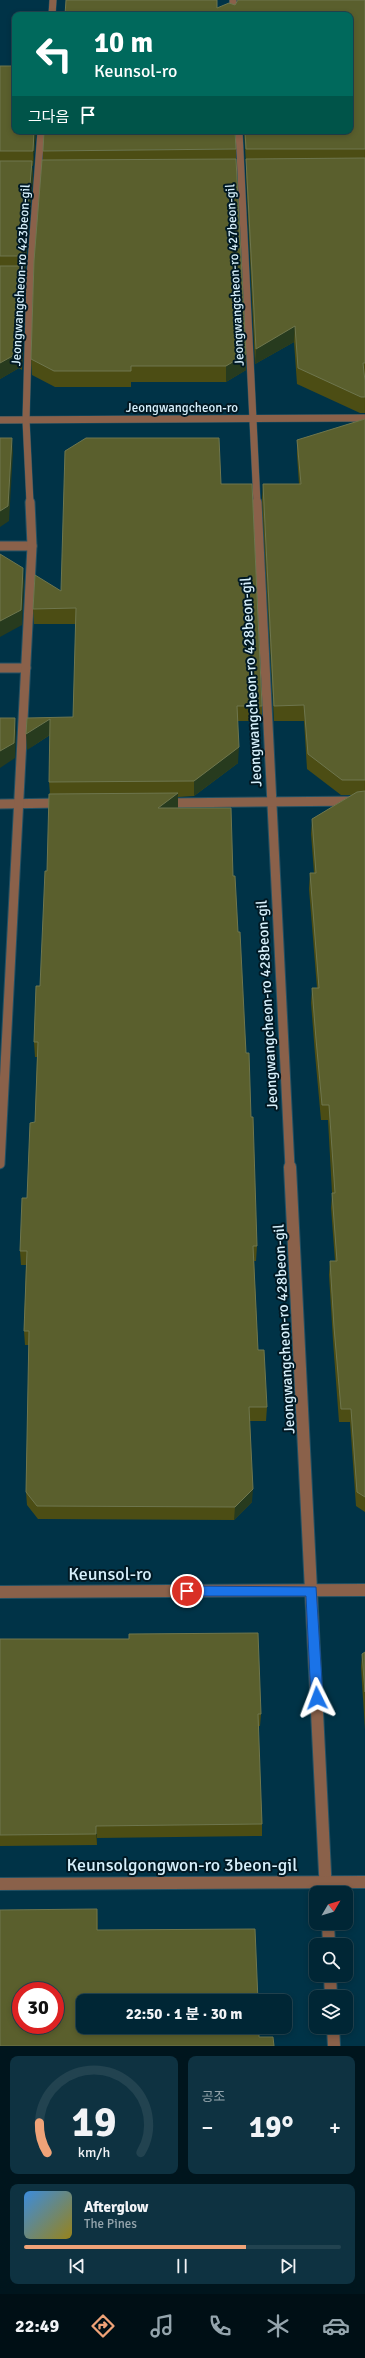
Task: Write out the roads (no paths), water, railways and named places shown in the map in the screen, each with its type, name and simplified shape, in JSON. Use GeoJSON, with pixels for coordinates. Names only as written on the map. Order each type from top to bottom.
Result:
{"type":"FeatureCollection","features":[{"type":"Feature","properties":{"kind":"street"},"geometry":{"type":"LineString","coordinates":[[52,12],[54,0]]}},
{"type":"Feature","properties":{"kind":"street"},"geometry":{"type":"LineString","coordinates":[[232,0],[233,12]]}},
{"type":"Feature","properties":{"kind":"street","name":"Jeongwangcheon-ro 423beon-gil"},"geometry":{"type":"LineString","coordinates":[[0,1164],[32,546],[26,420],[26,276],[34,171],[40,134]]}},
{"type":"Feature","properties":{"kind":"street","name":"Jeongwangcheon-ro 427beon-gil"},"geometry":{"type":"LineString","coordinates":[[239,134],[253,419]]}},
{"type":"Feature","properties":{"kind":"street"},"geometry":{"type":"LineString","coordinates":[[34,171],[45,170]]}},
{"type":"Feature","properties":{"kind":"street","name":"Jeongwangcheon-ro"},"geometry":{"type":"LineString","coordinates":[[0,420],[365,418]]}},
{"type":"Feature","properties":{"kind":"street","name":"Jeongwangcheon-ro 428beon-gil"},"geometry":{"type":"LineString","coordinates":[[253,419],[326,1886]]}},
{"type":"Feature","properties":{"kind":"street"},"geometry":{"type":"LineString","coordinates":[[0,546],[32,546]]}},
{"type":"Feature","properties":{"kind":"street"},"geometry":{"type":"LineString","coordinates":[[0,668],[26,668]]}},
{"type":"Feature","properties":{"kind":"street"},"geometry":{"type":"LineString","coordinates":[[153,803],[365,801]]}},
{"type":"Feature","properties":{"kind":"street"},"geometry":{"type":"LineString","coordinates":[[0,804],[74,803]]}},
{"type":"Feature","properties":{"kind":"street","name":"Keunsol-ro"},"geometry":{"type":"LineString","coordinates":[[0,1592],[365,1590]]}},
{"type":"Feature","properties":{"kind":"street","name":"Keunsolgongwon-ro 3beon-gil"},"geometry":{"type":"LineString","coordinates":[[339,1886],[365,1882]]}},
{"type":"Feature","properties":{"kind":"street","name":"Keunsolgongwon-ro 3beon-gil"},"geometry":{"type":"LineString","coordinates":[[0,1884],[309,1888]]}},
{"type":"Feature","properties":{"kind":"street"},"geometry":{"type":"LineString","coordinates":[[333,2034],[334,2046]]}}]}
